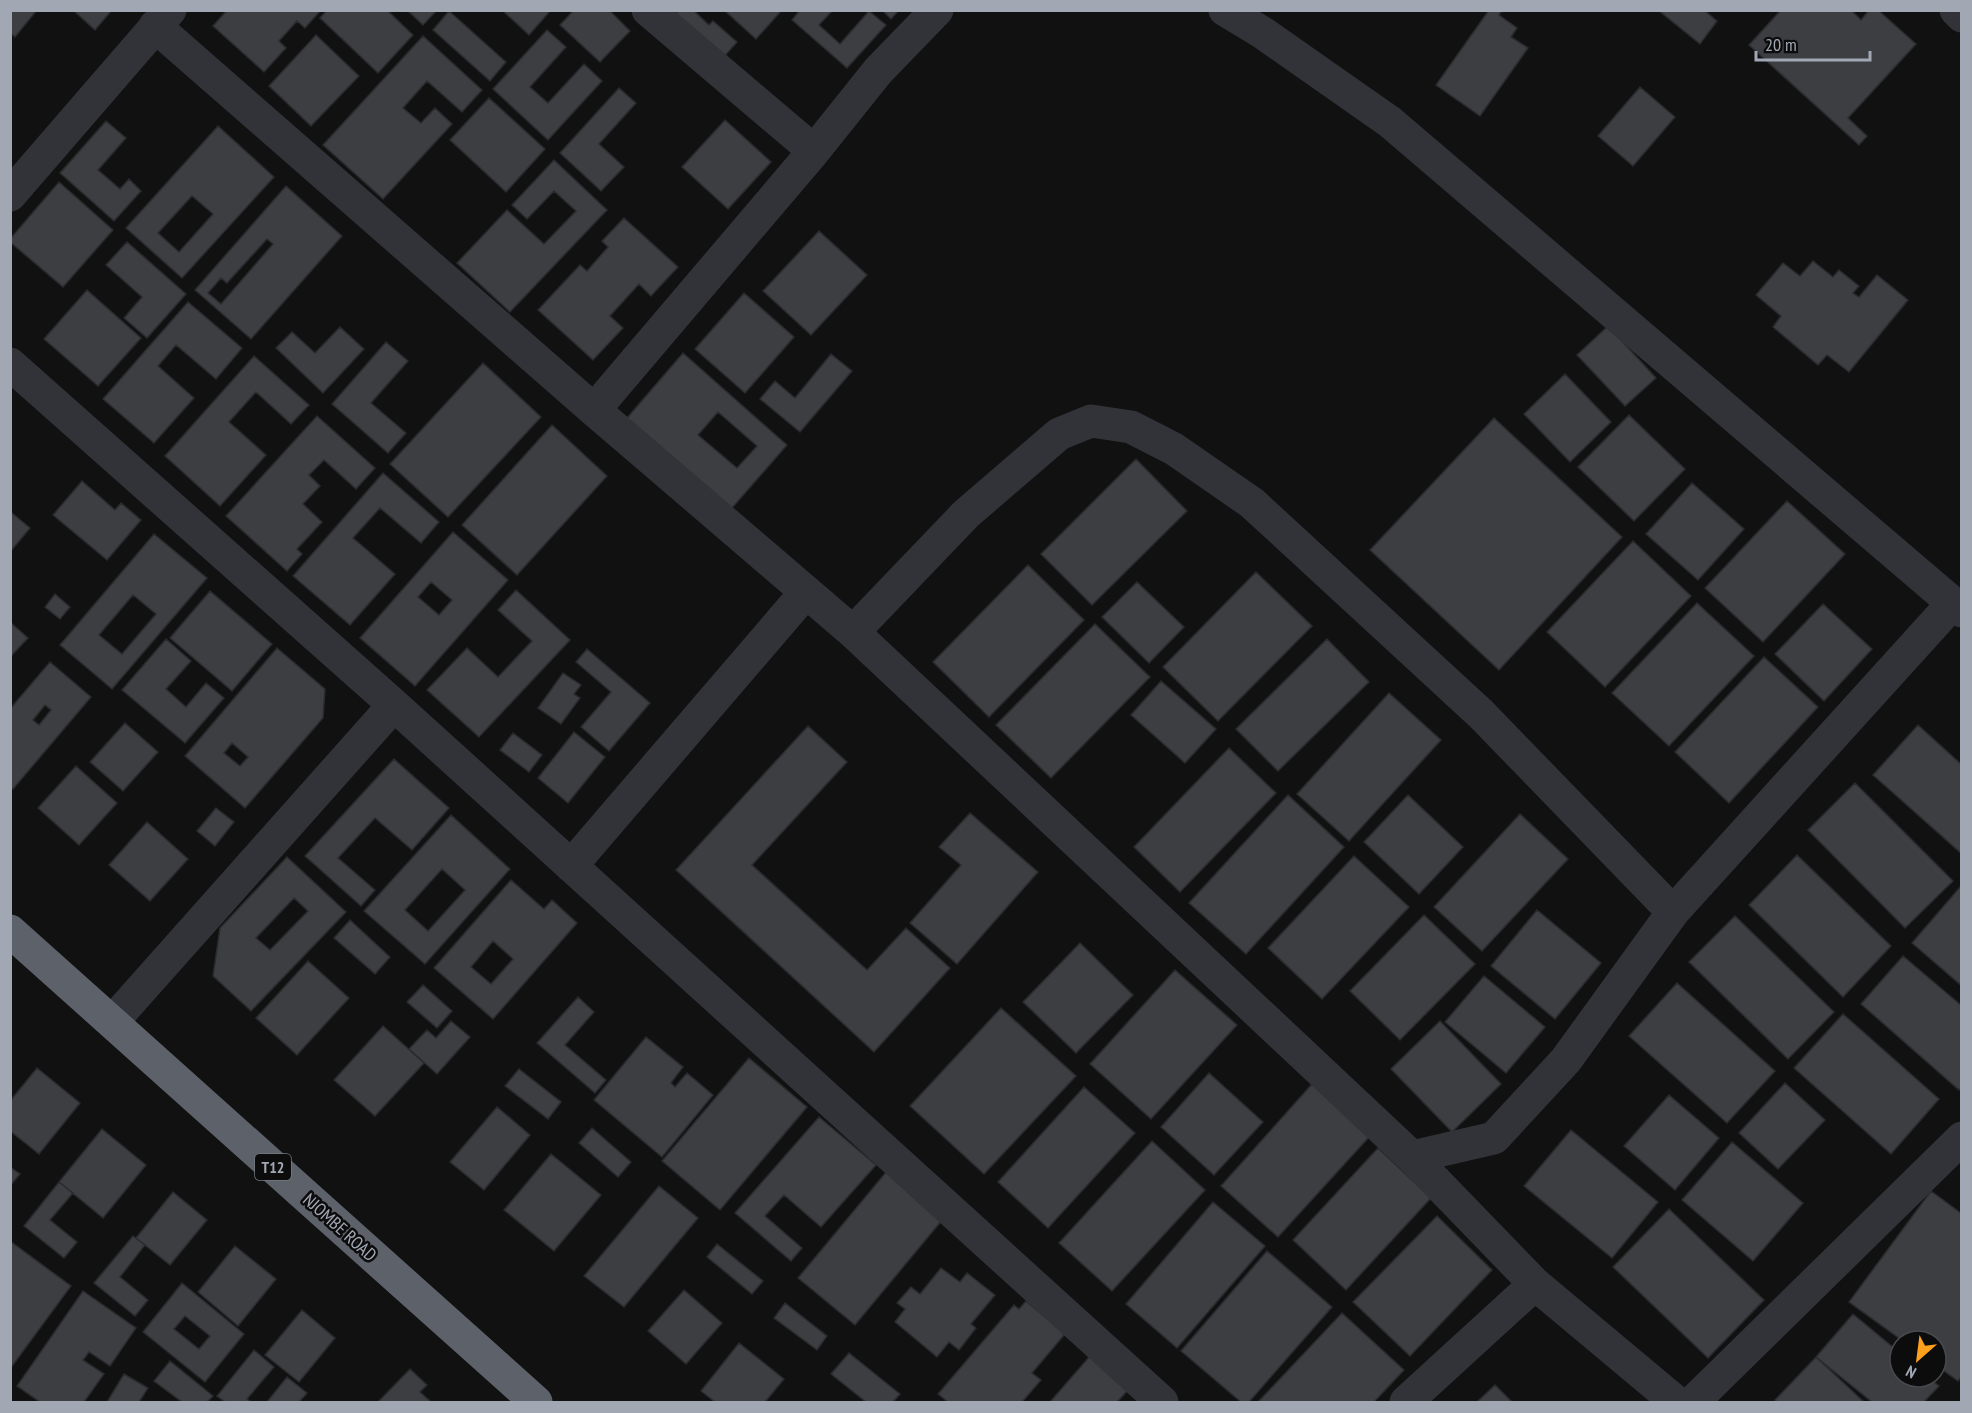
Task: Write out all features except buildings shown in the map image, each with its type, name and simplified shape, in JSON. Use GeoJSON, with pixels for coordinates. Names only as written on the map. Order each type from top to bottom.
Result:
{"type":"FeatureCollection","features":[{"type":"Feature","properties":{"kind":"highway","name":"NJOMBE ROAD"},"geometry":{"type":"LineString","coordinates":[[10,931],[536,1402]]}},
{"type":"Feature","properties":{"kind":"street"},"geometry":{"type":"LineString","coordinates":[[648,10],[814,151]]}},
{"type":"Feature","properties":{"kind":"street"},"geometry":{"type":"LineString","coordinates":[[594,410],[814,151],[878,71],[937,10]]}},
{"type":"Feature","properties":{"kind":"street"},"geometry":{"type":"LineString","coordinates":[[1225,10],[1263,33],[1390,122],[1957,607],[1673,912],[1566,1060],[1494,1138],[1412,1157]]}},
{"type":"Feature","properties":{"kind":"street"},"geometry":{"type":"LineString","coordinates":[[1956,10],[1962,16]]}},
{"type":"Feature","properties":{"kind":"street"},"geometry":{"type":"LineString","coordinates":[[10,195],[163,18],[594,410],[853,632],[1412,1157],[1535,1284],[1676,1402]]}},
{"type":"Feature","properties":{"kind":"street"},"geometry":{"type":"LineString","coordinates":[[10,364],[394,705],[1162,1402]]}},
{"type":"Feature","properties":{"kind":"street"},"geometry":{"type":"LineString","coordinates":[[853,632],[966,514],[1059,434],[1091,421],[1131,427],[1174,450],[1252,503],[1481,714],[1673,912]]}},
{"type":"Feature","properties":{"kind":"street"},"geometry":{"type":"LineString","coordinates":[[571,866],[806,592]]}},
{"type":"Feature","properties":{"kind":"street"},"geometry":{"type":"LineString","coordinates":[[112,1022],[394,705]]}},
{"type":"Feature","properties":{"kind":"street"},"geometry":{"type":"LineString","coordinates":[[1693,1402],[1957,1153]]}},
{"type":"Feature","properties":{"kind":"street"},"geometry":{"type":"LineString","coordinates":[[1406,1402],[1535,1284]]}}]}
